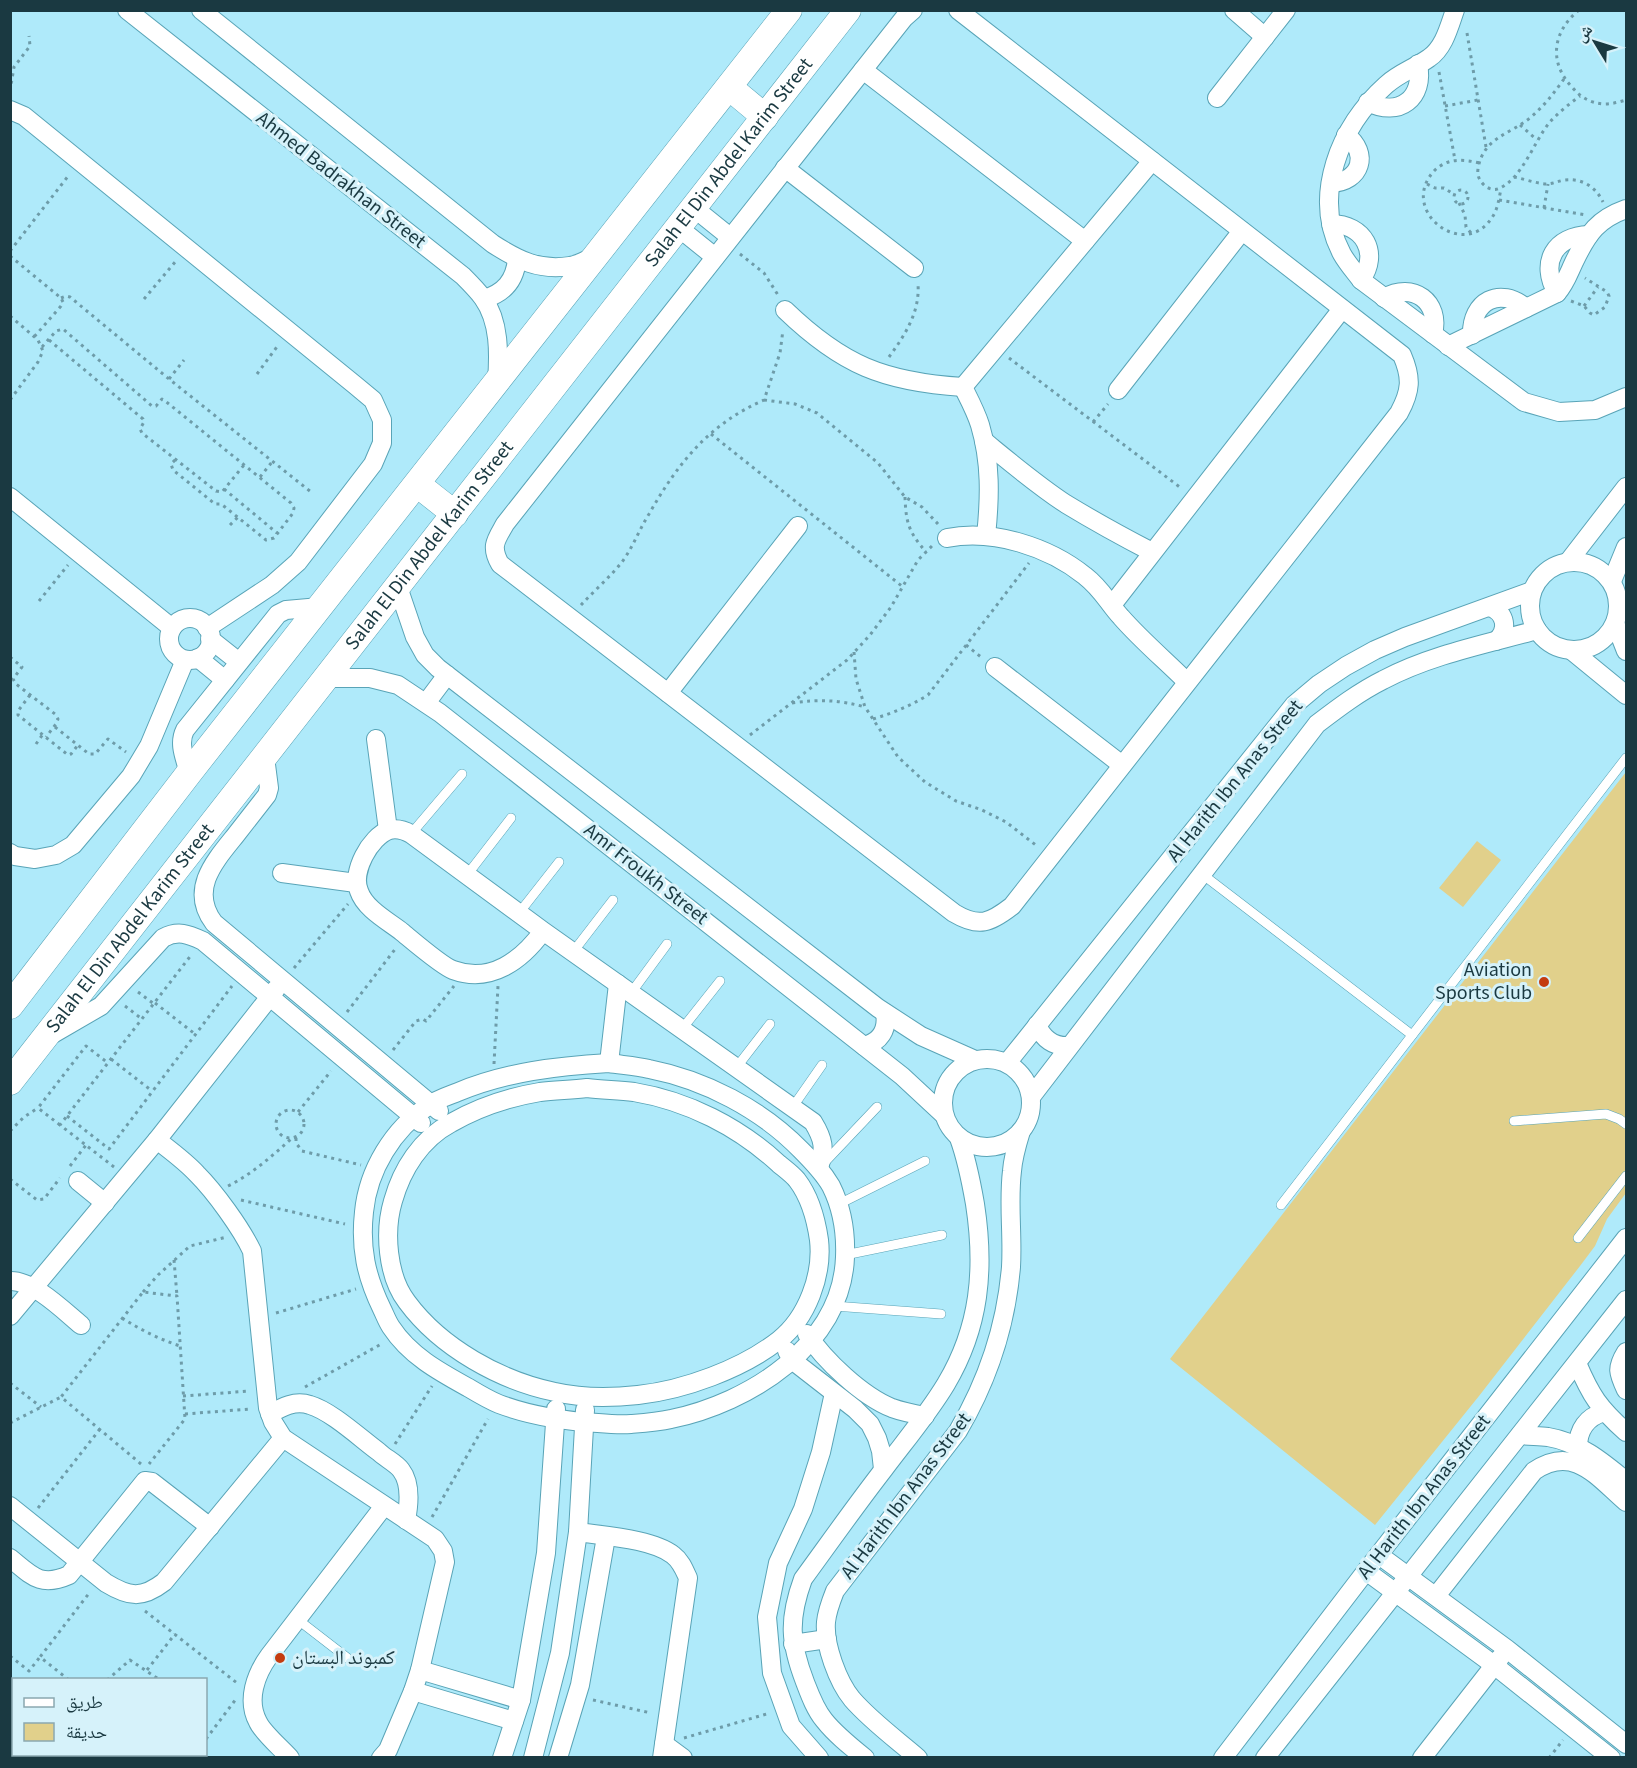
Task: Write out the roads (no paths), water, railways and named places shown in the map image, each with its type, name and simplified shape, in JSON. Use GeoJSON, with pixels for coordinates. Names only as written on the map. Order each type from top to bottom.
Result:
{"type":"FeatureCollection","features":[{"type":"Feature","properties":{"kind":"main road"},"geometry":{"type":"LineString","coordinates":[[10,1006],[189,773],[789,10]]}},
{"type":"Feature","properties":{"kind":"main road","name":"Salah El Din Abdel Karim Street"},"geometry":{"type":"LineString","coordinates":[[10,1082],[849,10]]}},
{"type":"Feature","properties":{"kind":"main road"},"geometry":{"type":"LineString","coordinates":[[729,87],[765,117]]}},
{"type":"Feature","properties":{"kind":"main road"},"geometry":{"type":"LineString","coordinates":[[417,484],[455,514]]}},
{"type":"Feature","properties":{"kind":"street","name":"Ahmed Badrakhan Street"},"geometry":{"type":"LineString","coordinates":[[127,10],[463,276],[484,299],[494,325],[499,353],[497,382]]}},
{"type":"Feature","properties":{"kind":"street"},"geometry":{"type":"LineString","coordinates":[[201,10],[493,244],[517,259],[544,267],[572,266],[597,255]]}},
{"type":"Feature","properties":{"kind":"street"},"geometry":{"type":"LineString","coordinates":[[913,10],[904,18],[723,246],[505,524],[495,541],[494,554],[500,564],[954,913],[966,920],[980,923],[997,918],[1012,906],[1399,413],[1406,400],[1409,384],[1408,369],[1402,355],[958,10]]}},
{"type":"Feature","properties":{"kind":"street"},"geometry":{"type":"LineString","coordinates":[[1234,10],[1265,37]]}},
{"type":"Feature","properties":{"kind":"street"},"geometry":{"type":"LineString","coordinates":[[1217,98],[1286,10]]}},
{"type":"Feature","properties":{"kind":"street"},"geometry":{"type":"LineString","coordinates":[[1455,10],[1447,34],[1436,53],[1388,82],[1357,115],[1346,135],[1337,156],[1329,189],[1331,224],[1342,254],[1361,280],[1524,402],[1559,412],[1595,410],[1626,397]]}},
{"type":"Feature","properties":{"kind":"street"},"geometry":{"type":"LineString","coordinates":[[1368,102],[1388,109],[1407,102],[1415,94],[1419,85],[1418,64]]}},
{"type":"Feature","properties":{"kind":"street"},"geometry":{"type":"LineString","coordinates":[[863,70],[1085,241]]}},
{"type":"Feature","properties":{"kind":"street"},"geometry":{"type":"LineString","coordinates":[[10,110],[24,116],[373,400],[382,420],[382,443],[373,464],[298,561],[272,585],[209,633],[207,651],[192,659],[149,746],[131,776],[73,845],[56,855],[35,859],[10,853]]}},
{"type":"Feature","properties":{"kind":"street"},"geometry":{"type":"LineString","coordinates":[[963,387],[1152,160]]}},
{"type":"Feature","properties":{"kind":"street"},"geometry":{"type":"LineString","coordinates":[[785,168],[914,268]]}},
{"type":"Feature","properties":{"kind":"street"},"geometry":{"type":"LineString","coordinates":[[1448,346],[1558,291],[1598,223],[1626,209]]}},
{"type":"Feature","properties":{"kind":"street"},"geometry":{"type":"LineString","coordinates":[[686,218],[723,246]]}},
{"type":"Feature","properties":{"kind":"street"},"geometry":{"type":"LineString","coordinates":[[686,218],[723,246]]}},
{"type":"Feature","properties":{"kind":"street"},"geometry":{"type":"LineString","coordinates":[[1331,224],[1349,227],[1363,238],[1368,246],[1369,264],[1361,280]]}},
{"type":"Feature","properties":{"kind":"street"},"geometry":{"type":"LineString","coordinates":[[1118,390],[1242,231]]}},
{"type":"Feature","properties":{"kind":"street"},"geometry":{"type":"LineString","coordinates":[[1558,291],[1551,282],[1549,270],[1551,258],[1566,240],[1589,235]]}},
{"type":"Feature","properties":{"kind":"street"},"geometry":{"type":"LineString","coordinates":[[484,299],[495,296],[511,281],[516,270],[517,259]]}},
{"type":"Feature","properties":{"kind":"street"},"geometry":{"type":"LineString","coordinates":[[1112,605],[1342,309]]}},
{"type":"Feature","properties":{"kind":"street"},"geometry":{"type":"LineString","coordinates":[[785,310],[809,333],[836,353],[877,373],[931,385],[963,387]]}},
{"type":"Feature","properties":{"kind":"street"},"geometry":{"type":"LineString","coordinates":[[963,387],[979,423],[988,461],[990,501],[986,536]]}},
{"type":"Feature","properties":{"kind":"street"},"geometry":{"type":"LineString","coordinates":[[984,441],[1023,474],[1065,503],[1152,552]]}},
{"type":"Feature","properties":{"kind":"street"},"geometry":{"type":"LineString","coordinates":[[1568,562],[1626,487]]}},
{"type":"Feature","properties":{"kind":"street"},"geometry":{"type":"LineString","coordinates":[[10,497],[172,628]]}},
{"type":"Feature","properties":{"kind":"street"},"geometry":{"type":"LineString","coordinates":[[668,693],[798,526]]}},
{"type":"Feature","properties":{"kind":"street"},"geometry":{"type":"LineString","coordinates":[[947,537],[986,536],[1015,541],[1064,561],[1086,576],[1105,595],[1121,617],[1187,682]]}},
{"type":"Feature","properties":{"kind":"street"},"geometry":{"type":"LineString","coordinates":[[1612,581],[1626,547]]}},
{"type":"Feature","properties":{"kind":"street"},"geometry":{"type":"LineString","coordinates":[[1571,650],[1589,647],[1605,638],[1615,623],[1619,609],[1612,581],[1593,565],[1581,562],[1568,562],[1553,567],[1540,578],[1532,591],[1531,611],[1537,630],[1552,644],[1571,650],[1626,695]]}},
{"type":"Feature","properties":{"kind":"street","name":"Amr Froukh Street"},"geometry":{"type":"LineString","coordinates":[[398,587],[415,637],[425,655],[447,675],[885,1013],[921,1036],[975,1060]]}},
{"type":"Feature","properties":{"kind":"street","name":"Al Harith Ibn Anas Street"},"geometry":{"type":"LineString","coordinates":[[1007,1063],[1294,705],[1319,684],[1375,650],[1404,637],[1532,591]]}},
{"type":"Feature","properties":{"kind":"street"},"geometry":{"type":"LineString","coordinates":[[189,773],[181,746],[185,730],[278,614],[286,610],[320,607]]}},
{"type":"Feature","properties":{"kind":"street"},"geometry":{"type":"LineString","coordinates":[[1490,607],[1500,613],[1504,623],[1503,633],[1496,641]]}},
{"type":"Feature","properties":{"kind":"street"},"geometry":{"type":"LineString","coordinates":[[225,680],[192,659],[178,656],[172,651],[169,636],[172,628],[185,619],[201,622],[239,662]]}},
{"type":"Feature","properties":{"kind":"street"},"geometry":{"type":"LineString","coordinates":[[1615,623],[1626,651]]}},
{"type":"Feature","properties":{"kind":"street","name":"Al Harith Ibn Anas Street"},"geometry":{"type":"LineString","coordinates":[[1031,1096],[1317,724],[1349,700],[1384,680],[1420,664],[1537,630]]}},
{"type":"Feature","properties":{"kind":"street"},"geometry":{"type":"LineString","coordinates":[[995,667],[1122,765]]}},
{"type":"Feature","properties":{"kind":"street"},"geometry":{"type":"LineString","coordinates":[[426,703],[447,675]]}},
{"type":"Feature","properties":{"kind":"street","name":"Amr Froukh Street"},"geometry":{"type":"LineString","coordinates":[[327,678],[370,678],[398,685],[440,712],[902,1076],[944,1115]]}},
{"type":"Feature","properties":{"kind":"street"},"geometry":{"type":"LineString","coordinates":[[376,739],[388,831]]}},
{"type":"Feature","properties":{"kind":"street"},"geometry":{"type":"LineString","coordinates":[[265,758],[269,788],[267,795],[207,875],[204,904],[208,915],[214,923],[431,1103],[451,1123]]}},
{"type":"Feature","properties":{"kind":"street"},"geometry":{"type":"LineString","coordinates":[[543,931],[524,954],[499,969],[488,973],[465,973],[451,970],[369,906],[358,887],[356,874],[366,852],[381,835],[396,829],[411,834],[543,931],[813,1122],[821,1136],[824,1152],[819,1168]]}},
{"type":"Feature","properties":{"kind":"street"},"geometry":{"type":"LineString","coordinates":[[282,873],[358,887]]}},
{"type":"Feature","properties":{"kind":"street"},"geometry":{"type":"LineString","coordinates":[[45,1038],[91,1012],[112,995],[163,938],[180,933],[202,941],[414,1116],[433,1135]]}},
{"type":"Feature","properties":{"kind":"street"},"geometry":{"type":"LineString","coordinates":[[10,1316],[158,1140],[283,980]]}},
{"type":"Feature","properties":{"kind":"street"},"geometry":{"type":"LineString","coordinates":[[609,1063],[625,989]]}},
{"type":"Feature","properties":{"kind":"street"},"geometry":{"type":"LineString","coordinates":[[864,1046],[875,1042],[880,1037],[886,1026],[885,1013]]}},
{"type":"Feature","properties":{"kind":"street"},"geometry":{"type":"LineString","coordinates":[[1037,1025],[1049,1042],[1062,1047],[1069,1046]]}},
{"type":"Feature","properties":{"kind":"street"},"geometry":{"type":"LineString","coordinates":[[975,1060],[997,1060],[1007,1063],[1023,1077],[1031,1096],[1028,1121],[1011,1140],[998,1146],[985,1148],[971,1145],[959,1138],[950,1128],[944,1115],[942,1101],[945,1087],[952,1075],[975,1060]]}},
{"type":"Feature","properties":{"kind":"street"},"geometry":{"type":"LineString","coordinates":[[609,1063],[649,1069],[688,1079],[725,1095],[759,1115],[791,1140],[819,1168],[831,1185],[844,1225],[845,1255],[841,1287],[824,1325],[812,1342],[755,1387],[715,1406],[672,1419],[627,1425],[555,1420],[497,1404],[413,1353],[391,1327],[372,1284],[365,1266],[362,1227],[365,1200],[375,1168],[392,1140],[414,1116],[431,1103],[473,1085],[518,1073],[563,1066],[609,1063]]}},
{"type":"Feature","properties":{"kind":"street"},"geometry":{"type":"LineString","coordinates":[[587,1088],[633,1092],[679,1104],[722,1122],[762,1148],[796,1179],[809,1200],[817,1224],[819,1241],[818,1274],[810,1298],[798,1319],[780,1339],[736,1366],[688,1385],[638,1395],[586,1396],[557,1393],[525,1384],[491,1370],[459,1351],[431,1328],[406,1301],[393,1274],[388,1244],[389,1214],[397,1184],[412,1158],[433,1135],[451,1123],[494,1104],[540,1092],[587,1088]]}},
{"type":"Feature","properties":{"kind":"street","name":"Al Harith Ibn Anas Street"},"geometry":{"type":"LineString","coordinates":[[918,1758],[852,1699],[839,1678],[827,1639],[826,1622],[835,1591],[958,1431],[975,1402],[989,1369],[1000,1336],[1007,1300],[1011,1265],[1011,1173],[1021,1131]]}},
{"type":"Feature","properties":{"kind":"street","name":"Al Harith Ibn Anas Street"},"geometry":{"type":"LineString","coordinates":[[864,1758],[824,1719],[812,1701],[798,1665],[793,1644],[792,1622],[795,1600],[803,1579],[925,1416],[962,1354],[979,1291],[981,1259],[971,1178],[959,1138]]}},
{"type":"Feature","properties":{"kind":"street"},"geometry":{"type":"LineString","coordinates":[[158,1140],[196,1173],[252,1251],[269,1411],[283,1438],[435,1539],[443,1551],[445,1562],[420,1670],[388,1750],[381,1758]]}},
{"type":"Feature","properties":{"kind":"street"},"geometry":{"type":"LineString","coordinates":[[78,1181],[105,1203]]}},
{"type":"Feature","properties":{"kind":"street","name":"Al Harith Ibn Anas Street"},"geometry":{"type":"LineString","coordinates":[[1222,1758],[1626,1238]]}},
{"type":"Feature","properties":{"kind":"street"},"geometry":{"type":"LineString","coordinates":[[10,1281],[18,1281],[34,1288],[81,1325]]}},
{"type":"Feature","properties":{"kind":"street","name":"Al Harith Ibn Anas Street"},"geometry":{"type":"LineString","coordinates":[[1266,1758],[1626,1300]]}},
{"type":"Feature","properties":{"kind":"street"},"geometry":{"type":"LineString","coordinates":[[798,1319],[812,1342],[836,1369],[858,1387],[892,1408],[925,1416]]}},
{"type":"Feature","properties":{"kind":"street"},"geometry":{"type":"LineString","coordinates":[[780,1339],[792,1360],[855,1409],[870,1424],[877,1438],[884,1469]]}},
{"type":"Feature","properties":{"kind":"street"},"geometry":{"type":"LineString","coordinates":[[1626,1352],[1619,1363],[1620,1376],[1626,1389]]}},
{"type":"Feature","properties":{"kind":"street"},"geometry":{"type":"LineString","coordinates":[[1577,1363],[1588,1389],[1604,1412],[1626,1431]]}},
{"type":"Feature","properties":{"kind":"street"},"geometry":{"type":"LineString","coordinates":[[502,1758],[521,1700],[546,1553],[557,1393]]}},
{"type":"Feature","properties":{"kind":"street"},"geometry":{"type":"LineString","coordinates":[[819,1758],[790,1726],[772,1673],[767,1617],[778,1563],[803,1509],[821,1452],[834,1393]]}},
{"type":"Feature","properties":{"kind":"street"},"geometry":{"type":"LineString","coordinates":[[533,1758],[560,1653],[578,1532],[586,1396]]}},
{"type":"Feature","properties":{"kind":"street"},"geometry":{"type":"LineString","coordinates":[[269,1411],[288,1404],[308,1404],[326,1412],[402,1470],[409,1503],[406,1520]]}},
{"type":"Feature","properties":{"kind":"street"},"geometry":{"type":"LineString","coordinates":[[1578,1447],[1582,1426],[1592,1416],[1604,1412]]}},
{"type":"Feature","properties":{"kind":"street"},"geometry":{"type":"LineString","coordinates":[[1520,1435],[1550,1437],[1578,1447],[1604,1463],[1626,1481]]}},
{"type":"Feature","properties":{"kind":"street"},"geometry":{"type":"LineString","coordinates":[[10,1506],[120,1592],[138,1595],[153,1590],[164,1582],[283,1438]]}},
{"type":"Feature","properties":{"kind":"street"},"geometry":{"type":"LineString","coordinates":[[1436,1596],[1534,1471],[1546,1463],[1559,1460],[1573,1461],[1585,1467],[1626,1502]]}},
{"type":"Feature","properties":{"kind":"street"},"geometry":{"type":"LineString","coordinates":[[10,1558],[35,1579],[58,1580],[69,1575],[145,1481],[152,1482],[210,1527]]}},
{"type":"Feature","properties":{"kind":"street"},"geometry":{"type":"LineString","coordinates":[[290,1758],[258,1723],[249,1692],[261,1668],[384,1506]]}},
{"type":"Feature","properties":{"kind":"street"},"geometry":{"type":"LineString","coordinates":[[578,1532],[658,1546],[674,1555],[683,1566],[688,1578],[663,1751],[683,1758]]}},
{"type":"Feature","properties":{"kind":"street"},"geometry":{"type":"LineString","coordinates":[[558,1758],[577,1696],[594,1613],[606,1537]]}},
{"type":"Feature","properties":{"kind":"street"},"geometry":{"type":"LineString","coordinates":[[1379,1554],[1507,1649],[1626,1744]]}},
{"type":"Feature","properties":{"kind":"street"},"geometry":{"type":"LineString","coordinates":[[1366,1571],[1494,1665],[1611,1758]]}},
{"type":"Feature","properties":{"kind":"street"},"geometry":{"type":"LineString","coordinates":[[793,1644],[827,1639]]}},
{"type":"Feature","properties":{"kind":"street"},"geometry":{"type":"LineString","coordinates":[[1422,1758],[1507,1649]]}},
{"type":"Feature","properties":{"kind":"street"},"geometry":{"type":"LineString","coordinates":[[420,1670],[521,1700]]}},
{"type":"Feature","properties":{"kind":"street"},"geometry":{"type":"LineString","coordinates":[[413,1691],[514,1721]]}},
{"type":"Feature","properties":{"kind":"lane"},"geometry":{"type":"LineString","coordinates":[[1281,1206],[1626,758]]}},
{"type":"Feature","properties":{"kind":"lane"},"geometry":{"type":"LineString","coordinates":[[411,834],[462,774]]}},
{"type":"Feature","properties":{"kind":"lane"},"geometry":{"type":"LineString","coordinates":[[467,875],[512,818]]}},
{"type":"Feature","properties":{"kind":"lane"},"geometry":{"type":"LineString","coordinates":[[519,913],[559,862]]}},
{"type":"Feature","properties":{"kind":"lane"},"geometry":{"type":"LineString","coordinates":[[1202,874],[1412,1035]]}},
{"type":"Feature","properties":{"kind":"lane"},"geometry":{"type":"LineString","coordinates":[[573,952],[613,900]]}},
{"type":"Feature","properties":{"kind":"lane"},"geometry":{"type":"LineString","coordinates":[[625,989],[668,944]]}},
{"type":"Feature","properties":{"kind":"lane"},"geometry":{"type":"LineString","coordinates":[[682,1029],[720,981]]}},
{"type":"Feature","properties":{"kind":"lane"},"geometry":{"type":"LineString","coordinates":[[736,1068],[770,1024]]}},
{"type":"Feature","properties":{"kind":"lane"},"geometry":{"type":"LineString","coordinates":[[792,1108],[822,1065]]}},
{"type":"Feature","properties":{"kind":"lane"},"geometry":{"type":"LineString","coordinates":[[819,1168],[877,1107]]}},
{"type":"Feature","properties":{"kind":"lane"},"geometry":{"type":"LineString","coordinates":[[1514,1121],[1606,1114],[1626,1124]]}},
{"type":"Feature","properties":{"kind":"lane"},"geometry":{"type":"LineString","coordinates":[[839,1204],[925,1161]]}},
{"type":"Feature","properties":{"kind":"lane"},"geometry":{"type":"LineString","coordinates":[[1578,1238],[1626,1176]]}},
{"type":"Feature","properties":{"kind":"lane"},"geometry":{"type":"LineString","coordinates":[[845,1255],[942,1235]]}},
{"type":"Feature","properties":{"kind":"lane"},"geometry":{"type":"LineString","coordinates":[[834,1306],[941,1314]]}},
{"type":"Feature","properties":{"kind":"lane"},"geometry":{"type":"LineString","coordinates":[[297,1619],[350,1660]]}},
{"type":"Feature","properties":{"kind":"place","name":"Aviation Sports Club"},"geometry":{"type":"Point","coordinates":[1544,982]}},
{"type":"Feature","properties":{"kind":"place","name":"كمبوند البستان"},"geometry":{"type":"Point","coordinates":[280,1658]}}]}
